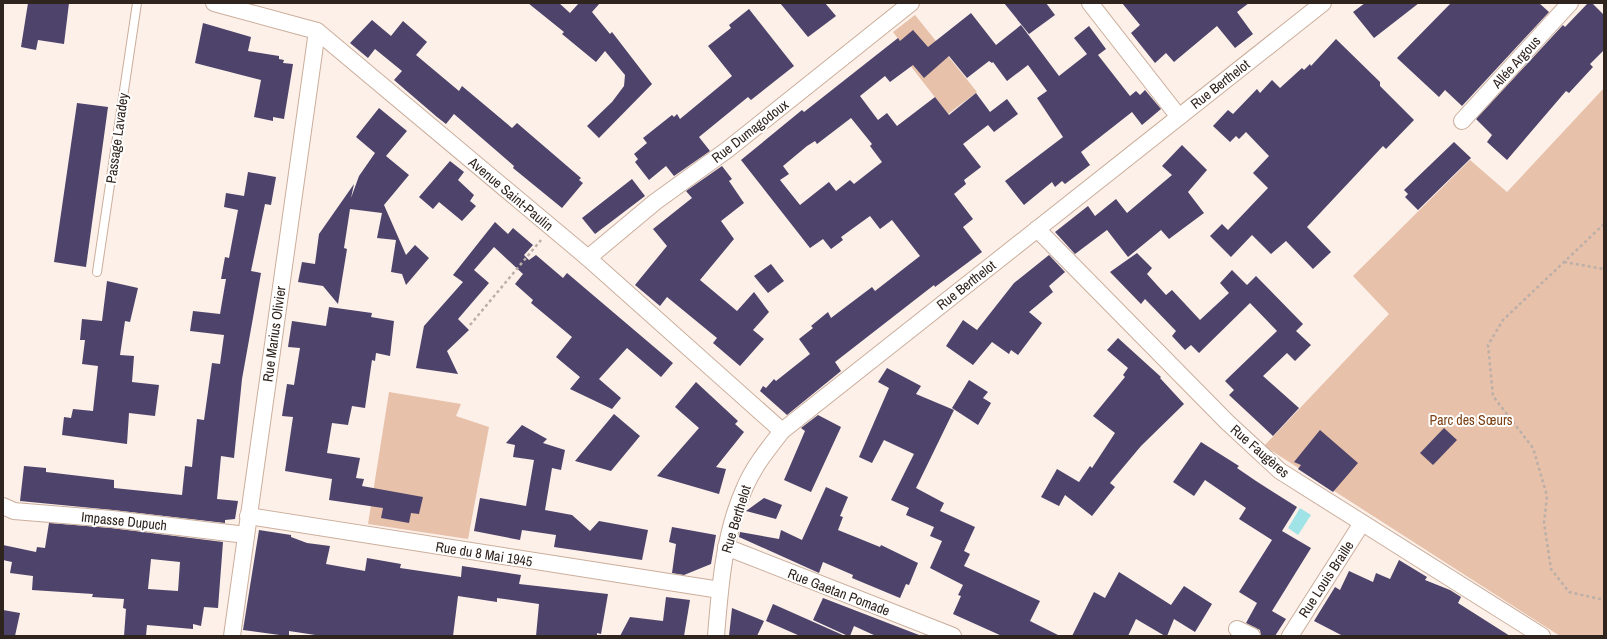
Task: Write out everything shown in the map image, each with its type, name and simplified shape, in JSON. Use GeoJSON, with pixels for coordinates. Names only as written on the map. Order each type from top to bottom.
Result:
{"type":"FeatureCollection","features":[{"type":"Feature","properties":{"kind":"street","name":"Avenue Saint-Paulin"},"geometry":{"type":"LineString","coordinates":[[214,3],[317,31],[588,258],[782,431]]}},
{"type":"Feature","properties":{"kind":"street","name":"Rue Dumagodoux"},"geometry":{"type":"LineString","coordinates":[[588,258],[655,202],[727,150],[911,3]]}},
{"type":"Feature","properties":{"kind":"street"},"geometry":{"type":"LineString","coordinates":[[1090,3],[1178,117]]}},
{"type":"Feature","properties":{"kind":"street","name":"Rue Berthelot"},"geometry":{"type":"LineString","coordinates":[[716,636],[720,590],[726,548],[745,488],[759,461],[782,431],[1323,3]]}},
{"type":"Feature","properties":{"kind":"street","name":"Allée Argous"},"geometry":{"type":"LineString","coordinates":[[1462,121],[1570,3]]}},
{"type":"Feature","properties":{"kind":"street","name":"Rue Marius Olivier"},"geometry":{"type":"LineString","coordinates":[[232,636],[317,31]]}},
{"type":"Feature","properties":{"kind":"street","name":"Rue Faugères"},"geometry":{"type":"LineString","coordinates":[[1038,229],[1222,417],[1280,471],[1542,636]]}},
{"type":"Feature","properties":{"kind":"street","name":"Impasse Dupuch"},"geometry":{"type":"LineString","coordinates":[[3,506],[14,511],[246,535]]}},
{"type":"Feature","properties":{"kind":"street","name":"Rue du 8 Mai 1945"},"geometry":{"type":"LineString","coordinates":[[248,516],[720,590]]}},
{"type":"Feature","properties":{"kind":"street","name":"Rue Louis Braille"},"geometry":{"type":"LineString","coordinates":[[1290,636],[1362,523]]}},
{"type":"Feature","properties":{"kind":"street","name":"Rue Gaetan Pomade"},"geometry":{"type":"LineString","coordinates":[[726,548],[953,636]]}},
{"type":"Feature","properties":{"kind":"street"},"geometry":{"type":"LineString","coordinates":[[1237,629],[1252,636]]}},
{"type":"Feature","properties":{"kind":"lane","name":"Passage Lavadey"},"geometry":{"type":"LineString","coordinates":[[97,272],[136,3]]}},
{"type":"Feature","properties":{"kind":"path"},"geometry":{"type":"LineString","coordinates":[[1604,224],[1503,320],[1488,345],[1493,396],[1532,448],[1546,496],[1544,523],[1551,569],[1569,592],[1604,600]]}},
{"type":"Feature","properties":{"kind":"path"},"geometry":{"type":"LineString","coordinates":[[470,325],[551,227]]}},
{"type":"Feature","properties":{"kind":"path"},"geometry":{"type":"LineString","coordinates":[[1564,262],[1604,269]]}},
{"type":"Feature","properties":{"kind":"green space"},"geometry":{"type":"Polygon","coordinates":[[[915,15],[977,92],[948,114],[906,60],[911,56],[893,32],[915,15]]]}},
{"type":"Feature","properties":{"kind":"green space","name":"Parc des Sœurs"},"geometry":{"type":"Polygon","coordinates":[[[1604,88],[1604,636],[1560,636],[1264,446],[1389,314],[1353,276],[1470,160],[1507,192],[1604,88]]]}},
{"type":"Feature","properties":{"kind":"green space"},"geometry":{"type":"Polygon","coordinates":[[[389,392],[461,404],[456,416],[489,427],[468,539],[368,524],[389,392]]]}},
{"type":"Feature","properties":{"kind":"water"},"geometry":{"type":"Polygon","coordinates":[[[1300,508],[1311,515],[1298,535],[1288,528],[1300,508]]]}},
{"type":"Feature","properties":{"kind":"building"},"geometry":{"type":"Polygon","coordinates":[[[28,3],[69,3],[64,44],[38,40],[36,50],[21,47],[28,3]]]}},
{"type":"Feature","properties":{"kind":"building"},"geometry":{"type":"Polygon","coordinates":[[[528,3],[559,3],[570,13],[579,3],[600,3],[592,12],[610,34],[612,32],[652,84],[599,138],[587,126],[612,102],[624,86],[625,75],[605,51],[596,62],[562,34],[564,32],[528,3]]]}},
{"type":"Feature","properties":{"kind":"building"},"geometry":{"type":"Polygon","coordinates":[[[780,3],[825,3],[836,16],[808,37],[780,3]]]}},
{"type":"Feature","properties":{"kind":"building"},"geometry":{"type":"Polygon","coordinates":[[[1004,3],[1046,3],[1055,15],[1029,34],[1004,3]]]}},
{"type":"Feature","properties":{"kind":"building"},"geometry":{"type":"Polygon","coordinates":[[[1122,3],[1249,3],[1237,12],[1253,34],[1235,48],[1217,26],[1174,62],[1166,53],[1155,63],[1131,33],[1140,25],[1122,3]]]}},
{"type":"Feature","properties":{"kind":"building"},"geometry":{"type":"Polygon","coordinates":[[[1365,3],[1419,3],[1374,38],[1353,12],[1365,3]]]}},
{"type":"Feature","properties":{"kind":"building"},"geometry":{"type":"Polygon","coordinates":[[[1451,3],[1539,3],[1549,12],[1462,106],[1445,90],[1439,97],[1397,58],[1451,3]]]}},
{"type":"Feature","properties":{"kind":"building"},"geometry":{"type":"Polygon","coordinates":[[[1588,3],[1592,3],[1604,15],[1604,50],[1590,64],[1593,67],[1569,93],[1566,91],[1507,160],[1487,142],[1492,135],[1476,119],[1563,25],[1565,27],[1588,3]]]}},
{"type":"Feature","properties":{"kind":"building"},"geometry":{"type":"Polygon","coordinates":[[[749,9],[794,66],[751,100],[748,97],[699,137],[710,151],[674,176],[666,166],[649,180],[635,162],[638,159],[634,154],[647,143],[643,138],[672,115],[674,117],[677,114],[680,119],[732,76],[708,46],[731,28],[729,25],[749,9]]]}},
{"type":"Feature","properties":{"kind":"building"},"geometry":{"type":"Polygon","coordinates":[[[971,13],[996,45],[1021,25],[1059,76],[1087,54],[1074,38],[1089,26],[1106,49],[1098,55],[1130,96],[1136,91],[1140,95],[1145,90],[1161,109],[1142,125],[1132,112],[1081,152],[1090,165],[1065,184],[1062,181],[1055,187],[1052,182],[1024,205],[1005,181],[1063,137],[1037,98],[1047,91],[1028,65],[1007,81],[993,62],[992,63],[989,61],[967,78],[949,56],[924,78],[913,65],[890,82],[885,76],[860,96],[878,120],[887,113],[897,126],[935,97],[949,115],[976,93],[990,112],[1007,99],[1018,114],[994,132],[988,125],[963,144],[981,167],[964,180],[966,184],[954,194],[973,219],[963,227],[982,252],[935,287],[934,285],[835,362],[841,371],[787,415],[760,391],[763,386],[766,388],[774,379],[776,381],[810,354],[799,339],[813,328],[811,326],[828,312],[831,318],[872,287],[875,291],[920,256],[892,220],[880,229],[870,216],[841,237],[843,240],[831,249],[823,239],[810,248],[741,160],[802,110],[804,112],[898,38],[900,41],[913,30],[928,47],[971,13]],[[851,118],[817,144],[815,141],[807,146],[783,166],[789,174],[780,180],[800,205],[829,182],[836,191],[850,180],[854,184],[882,162],[870,146],[872,144],[851,118]]]}},
{"type":"Feature","properties":{"kind":"building"},"geometry":{"type":"Polygon","coordinates":[[[372,20],[391,36],[403,21],[427,42],[416,55],[459,91],[462,86],[512,128],[517,123],[581,178],[579,180],[583,183],[562,208],[513,168],[514,166],[454,114],[446,124],[437,117],[394,80],[402,71],[375,49],[368,58],[350,43],[372,20]]]}},
{"type":"Feature","properties":{"kind":"building"},"geometry":{"type":"Polygon","coordinates":[[[203,23],[251,37],[248,51],[279,56],[279,59],[284,60],[283,63],[293,64],[284,119],[273,117],[273,121],[254,117],[261,80],[195,63],[203,23]]]}},
{"type":"Feature","properties":{"kind":"building"},"geometry":{"type":"Polygon","coordinates":[[[1336,39],[1380,82],[1380,86],[1414,120],[1386,149],[1383,146],[1307,227],[1331,252],[1313,269],[1286,241],[1271,254],[1252,235],[1231,257],[1210,236],[1222,224],[1228,230],[1268,188],[1253,173],[1269,156],[1246,132],[1239,139],[1236,136],[1230,142],[1213,126],[1228,110],[1233,114],[1257,89],[1260,93],[1272,80],[1280,88],[1302,68],[1304,70],[1310,64],[1311,66],[1336,39]]]}},
{"type":"Feature","properties":{"kind":"building"},"geometry":{"type":"Polygon","coordinates":[[[77,103],[108,107],[86,267],[54,262],[77,103]]]}},
{"type":"Feature","properties":{"kind":"building"},"geometry":{"type":"Polygon","coordinates":[[[379,108],[407,131],[386,156],[409,175],[384,205],[406,255],[415,245],[429,258],[406,285],[402,274],[391,272],[396,240],[377,238],[382,213],[350,209],[344,248],[347,249],[338,304],[323,286],[298,282],[302,262],[315,264],[319,234],[354,184],[351,198],[359,176],[375,153],[356,137],[379,108]]]}},
{"type":"Feature","properties":{"kind":"building"},"geometry":{"type":"Polygon","coordinates":[[[1454,142],[1471,158],[1418,210],[1405,197],[1408,194],[1404,190],[1454,142]]]}},
{"type":"Feature","properties":{"kind":"building"},"geometry":{"type":"Polygon","coordinates":[[[1182,145],[1207,170],[1188,192],[1204,213],[1169,239],[1161,230],[1128,257],[1107,230],[1075,254],[1055,232],[1088,206],[1095,216],[1116,199],[1127,213],[1172,175],[1162,166],[1182,145]]]}},
{"type":"Feature","properties":{"kind":"building"},"geometry":{"type":"Polygon","coordinates":[[[450,161],[464,172],[458,180],[474,195],[470,201],[476,206],[462,221],[439,202],[433,209],[419,197],[450,161]]]}},
{"type":"Feature","properties":{"kind":"building"},"geometry":{"type":"Polygon","coordinates":[[[722,166],[732,179],[729,181],[744,203],[721,221],[734,239],[700,280],[737,311],[754,292],[769,312],[753,330],[764,339],[740,366],[713,343],[717,338],[667,297],[660,306],[635,285],[667,246],[653,229],[692,198],[686,191],[722,166]]]}},
{"type":"Feature","properties":{"kind":"building"},"geometry":{"type":"Polygon","coordinates":[[[248,172],[276,177],[271,205],[265,204],[251,271],[261,273],[242,379],[234,458],[221,456],[217,499],[238,501],[235,519],[225,520],[225,523],[20,501],[24,466],[46,468],[46,472],[114,480],[114,488],[182,495],[185,466],[192,467],[197,419],[204,420],[212,363],[220,364],[224,335],[190,331],[193,311],[220,314],[226,279],[221,279],[225,257],[229,258],[238,210],[224,207],[226,193],[244,196],[248,172]]]}},
{"type":"Feature","properties":{"kind":"building"},"geometry":{"type":"Polygon","coordinates":[[[632,179],[645,196],[595,234],[582,218],[632,179]]]}},
{"type":"Feature","properties":{"kind":"building"},"geometry":{"type":"Polygon","coordinates":[[[495,222],[508,234],[513,228],[533,245],[524,255],[529,260],[536,255],[563,278],[567,273],[673,363],[661,377],[627,348],[599,379],[621,398],[612,409],[570,389],[580,377],[556,357],[572,337],[531,303],[533,300],[515,284],[523,274],[494,247],[474,270],[489,283],[458,319],[469,330],[447,351],[458,374],[416,368],[424,326],[463,282],[453,275],[495,222]]]}},
{"type":"Feature","properties":{"kind":"building"},"geometry":{"type":"Polygon","coordinates":[[[1137,253],[1152,268],[1147,274],[1166,295],[1172,290],[1200,320],[1229,293],[1220,283],[1232,270],[1247,285],[1256,276],[1303,324],[1296,331],[1311,345],[1295,361],[1287,353],[1263,376],[1299,408],[1273,436],[1229,395],[1234,390],[1225,381],[1277,331],[1250,303],[1199,353],[1191,345],[1185,350],[1172,336],[1176,331],[1145,299],[1141,304],[1110,272],[1137,253]]]}},
{"type":"Feature","properties":{"kind":"building"},"geometry":{"type":"Polygon","coordinates":[[[1049,255],[1065,272],[1049,286],[1053,292],[1029,312],[1042,323],[1018,355],[1011,350],[1009,354],[992,342],[973,365],[946,346],[963,320],[977,330],[1014,283],[1049,255]]]}},
{"type":"Feature","properties":{"kind":"building"},"geometry":{"type":"Polygon","coordinates":[[[771,264],[784,281],[768,293],[754,276],[771,264]]]}},
{"type":"Feature","properties":{"kind":"building"},"geometry":{"type":"Polygon","coordinates":[[[107,281],[138,288],[130,322],[125,321],[120,355],[134,356],[132,382],[159,385],[155,416],[129,413],[127,444],[62,435],[64,417],[71,418],[73,409],[93,411],[98,366],[82,364],[85,340],[80,340],[82,319],[102,321],[107,281]]]}},
{"type":"Feature","properties":{"kind":"building"},"geometry":{"type":"Polygon","coordinates":[[[329,307],[372,313],[371,317],[394,321],[390,356],[376,353],[375,361],[372,360],[365,408],[352,406],[348,425],[332,423],[327,453],[360,458],[356,478],[364,479],[362,486],[423,497],[419,514],[411,513],[409,523],[381,518],[383,508],[329,500],[332,479],[285,471],[293,417],[282,416],[287,384],[294,385],[300,348],[288,347],[292,321],[326,326],[329,307]]]}},
{"type":"Feature","properties":{"kind":"building"},"geometry":{"type":"Polygon","coordinates":[[[1118,338],[1161,377],[1160,378],[1184,404],[1141,446],[1110,483],[1115,487],[1092,516],[1065,495],[1059,506],[1041,497],[1057,469],[1079,482],[1090,466],[1092,468],[1115,433],[1093,416],[1125,377],[1123,375],[1128,368],[1107,350],[1118,338]]]}},
{"type":"Feature","properties":{"kind":"building"},"geometry":{"type":"Polygon","coordinates":[[[887,368],[921,386],[916,394],[954,410],[916,488],[944,503],[940,511],[975,527],[964,551],[970,554],[964,566],[1040,601],[1030,621],[1060,636],[1002,636],[953,614],[961,596],[958,595],[963,585],[930,568],[942,541],[930,536],[934,527],[906,515],[909,508],[891,500],[914,454],[884,440],[872,463],[859,457],[889,388],[878,382],[887,368]]]}},
{"type":"Feature","properties":{"kind":"building"},"geometry":{"type":"Polygon","coordinates":[[[969,380],[988,392],[983,398],[991,403],[978,425],[952,408],[969,380]]]}},
{"type":"Feature","properties":{"kind":"building"},"geometry":{"type":"Polygon","coordinates":[[[696,382],[738,421],[735,424],[744,432],[716,467],[726,469],[719,494],[657,476],[699,428],[675,407],[696,382]]]}},
{"type":"Feature","properties":{"kind":"building"},"geometry":{"type":"Polygon","coordinates":[[[614,414],[640,436],[611,471],[575,461],[614,414]]]}},
{"type":"Feature","properties":{"kind":"building"},"geometry":{"type":"Polygon","coordinates":[[[818,415],[841,427],[811,492],[784,480],[805,431],[801,428],[818,415]]]}},
{"type":"Feature","properties":{"kind":"building"},"geometry":{"type":"Polygon","coordinates":[[[522,425],[547,439],[543,443],[565,450],[561,470],[552,468],[545,510],[572,515],[590,531],[599,521],[648,530],[642,560],[554,547],[556,535],[522,530],[520,540],[474,531],[480,498],[526,506],[534,460],[513,457],[515,445],[506,443],[522,425]]]}},
{"type":"Feature","properties":{"kind":"building"},"geometry":{"type":"Polygon","coordinates":[[[1444,428],[1457,440],[1433,465],[1420,453],[1444,428]]]}},
{"type":"Feature","properties":{"kind":"building"},"geometry":{"type":"Polygon","coordinates":[[[1320,430],[1358,463],[1333,492],[1298,469],[1301,465],[1294,462],[1320,430]]]}},
{"type":"Feature","properties":{"kind":"building"},"geometry":{"type":"Polygon","coordinates":[[[1201,442],[1239,466],[1237,468],[1256,481],[1297,507],[1282,531],[1311,548],[1272,611],[1286,619],[1275,636],[1261,636],[1260,630],[1246,623],[1257,603],[1239,592],[1272,540],[1239,519],[1246,508],[1205,480],[1194,496],[1173,482],[1201,442]]]}},
{"type":"Feature","properties":{"kind":"building"},"geometry":{"type":"Polygon","coordinates":[[[826,487],[848,497],[840,516],[843,517],[838,530],[880,547],[881,545],[918,563],[909,585],[906,584],[900,598],[852,578],[853,575],[823,562],[819,573],[739,537],[740,532],[779,539],[781,530],[802,540],[826,487]]]}},
{"type":"Feature","properties":{"kind":"building"},"geometry":{"type":"Polygon","coordinates":[[[764,498],[782,505],[776,519],[746,511],[764,498]]]}},
{"type":"Feature","properties":{"kind":"building"},"geometry":{"type":"Polygon","coordinates":[[[49,523],[111,528],[223,542],[218,608],[204,607],[201,626],[193,624],[193,629],[147,625],[146,636],[124,636],[126,609],[123,608],[124,599],[92,597],[93,594],[32,590],[33,576],[10,573],[12,562],[3,560],[3,545],[36,552],[37,547],[45,548],[49,523]],[[151,559],[148,589],[178,591],[180,562],[151,559]]]}},
{"type":"Feature","properties":{"kind":"building"},"geometry":{"type":"Polygon","coordinates":[[[672,527],[716,535],[711,564],[684,575],[672,573],[676,544],[669,542],[672,527]]]}},
{"type":"Feature","properties":{"kind":"building"},"geometry":{"type":"Polygon","coordinates":[[[259,530],[291,535],[291,537],[307,543],[330,546],[326,564],[365,571],[367,558],[401,564],[400,568],[461,577],[462,566],[521,575],[519,584],[608,594],[601,634],[597,633],[597,636],[536,636],[539,604],[497,598],[497,602],[458,596],[453,636],[322,636],[289,631],[289,636],[287,636],[243,630],[259,530]]]}},
{"type":"Feature","properties":{"kind":"building"},"geometry":{"type":"Polygon","coordinates":[[[1399,560],[1427,577],[1425,580],[1450,590],[1461,597],[1458,603],[1510,636],[1343,636],[1314,621],[1335,587],[1340,590],[1349,571],[1373,582],[1376,573],[1390,579],[1399,560]]]}},
{"type":"Feature","properties":{"kind":"building"},"geometry":{"type":"Polygon","coordinates":[[[1119,572],[1171,605],[1184,586],[1212,604],[1195,632],[1174,619],[1167,636],[1165,636],[1136,619],[1128,636],[1072,636],[1094,592],[1105,598],[1119,572]]]}},
{"type":"Feature","properties":{"kind":"building"},"geometry":{"type":"Polygon","coordinates":[[[666,597],[690,600],[684,636],[620,636],[630,617],[663,621],[666,597]]]}},
{"type":"Feature","properties":{"kind":"building"},"geometry":{"type":"Polygon","coordinates":[[[823,598],[919,636],[876,636],[854,626],[850,636],[848,636],[813,620],[823,598]]]}},
{"type":"Feature","properties":{"kind":"building"},"geometry":{"type":"Polygon","coordinates":[[[773,604],[845,636],[800,636],[766,621],[773,604]]]}},
{"type":"Feature","properties":{"kind":"building"},"geometry":{"type":"Polygon","coordinates":[[[732,608],[764,621],[757,636],[729,636],[732,608]]]}},
{"type":"Feature","properties":{"kind":"building"},"geometry":{"type":"Polygon","coordinates":[[[3,610],[20,613],[15,636],[3,636],[3,610]]]}}]}
